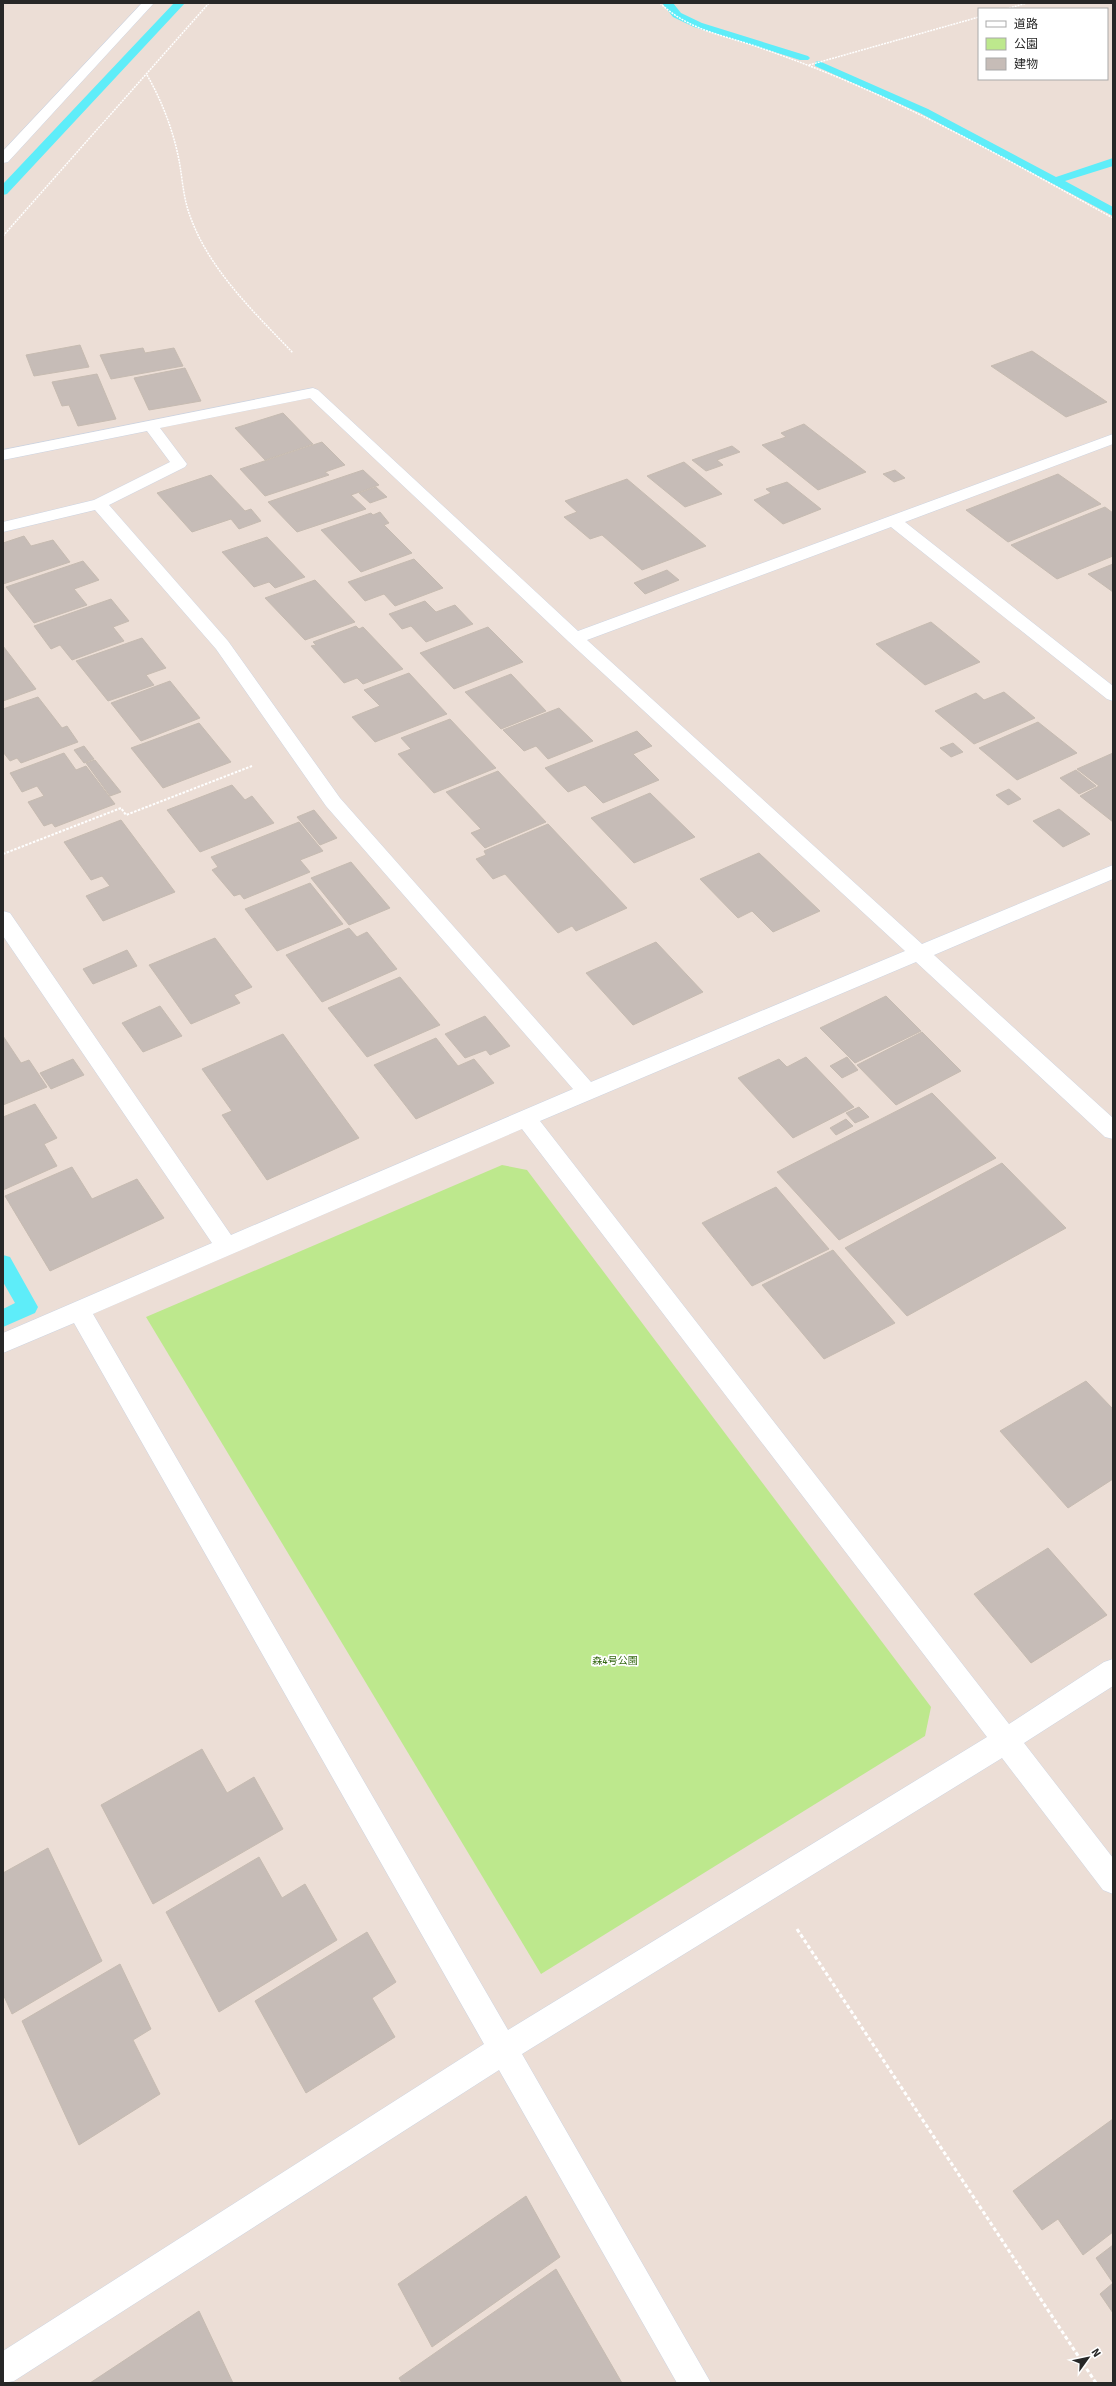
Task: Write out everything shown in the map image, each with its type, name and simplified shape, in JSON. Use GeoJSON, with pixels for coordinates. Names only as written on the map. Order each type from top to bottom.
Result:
{"type":"FeatureCollection","features":[{"type":"Feature","properties":{"kind":"street"},"geometry":{"type":"LineString","coordinates":[[3,159],[148,3]]}},
{"type":"Feature","properties":{"kind":"street"},"geometry":{"type":"LineString","coordinates":[[3,455],[313,393],[575,638],[918,954],[1113,1131]]}},
{"type":"Feature","properties":{"kind":"street"},"geometry":{"type":"LineString","coordinates":[[3,527],[100,504],[179,464],[150,425]]}},
{"type":"Feature","properties":{"kind":"street"},"geometry":{"type":"LineString","coordinates":[[575,638],[1113,439]]}},
{"type":"Feature","properties":{"kind":"street"},"geometry":{"type":"LineString","coordinates":[[100,504],[222,645],[333,802],[588,1092]]}},
{"type":"Feature","properties":{"kind":"street"},"geometry":{"type":"LineString","coordinates":[[894,520],[1113,695]]}},
{"type":"Feature","properties":{"kind":"street"},"geometry":{"type":"LineString","coordinates":[[3,1343],[226,1245],[1113,872]]}},
{"type":"Feature","properties":{"kind":"street"},"geometry":{"type":"LineString","coordinates":[[3,918],[13,935],[226,1245]]}},
{"type":"Feature","properties":{"kind":"street"},"geometry":{"type":"LineString","coordinates":[[526,1118],[1113,1880]]}},
{"type":"Feature","properties":{"kind":"street"},"geometry":{"type":"LineString","coordinates":[[78,1309],[695,2383]]}},
{"type":"Feature","properties":{"kind":"street"},"geometry":{"type":"LineString","coordinates":[[3,2370],[504,2050],[1005,1741],[1113,1671]]}},
{"type":"Feature","properties":{"kind":"path"},"geometry":{"type":"LineString","coordinates":[[3,236],[210,3]]}},
{"type":"Feature","properties":{"kind":"path"},"geometry":{"type":"LineString","coordinates":[[660,3],[674,17],[695,28],[749,44],[808,65],[920,114],[1113,218]]}},
{"type":"Feature","properties":{"kind":"path"},"geometry":{"type":"LineString","coordinates":[[1010,8],[1027,3]]}},
{"type":"Feature","properties":{"kind":"path"},"geometry":{"type":"LineString","coordinates":[[808,65],[978,17]]}},
{"type":"Feature","properties":{"kind":"path"},"geometry":{"type":"LineString","coordinates":[[147,75],[156,90],[179,158],[188,210],[200,239],[231,286],[319,381],[313,393]]}},
{"type":"Feature","properties":{"kind":"path"},"geometry":{"type":"LineString","coordinates":[[3,854],[121,808],[126,815],[295,749]]}},
{"type":"Feature","properties":{"kind":"path"},"geometry":{"type":"LineString","coordinates":[[770,1887],[1096,2383]]}},
{"type":"Feature","properties":{"kind":"green space","name":"森4号公園"},"geometry":{"type":"Polygon","coordinates":[[[502,1165],[527,1170],[931,1707],[925,1736],[541,1974],[146,1317],[502,1165]]]}},
{"type":"Feature","properties":{"kind":"building"},"geometry":{"type":"Polygon","coordinates":[[[80,345],[89,367],[34,376],[26,355],[80,345]]]}},
{"type":"Feature","properties":{"kind":"building"},"geometry":{"type":"Polygon","coordinates":[[[143,348],[145,353],[174,348],[183,366],[111,379],[100,355],[143,348]]]}},
{"type":"Feature","properties":{"kind":"building"},"geometry":{"type":"Polygon","coordinates":[[[1032,351],[1107,402],[1066,417],[991,366],[1032,351]]]}},
{"type":"Feature","properties":{"kind":"building"},"geometry":{"type":"Polygon","coordinates":[[[185,368],[201,401],[149,410],[134,378],[185,368]]]}},
{"type":"Feature","properties":{"kind":"building"},"geometry":{"type":"Polygon","coordinates":[[[97,374],[116,419],[78,426],[69,405],[62,406],[52,382],[97,374]]]}},
{"type":"Feature","properties":{"kind":"building"},"geometry":{"type":"Polygon","coordinates":[[[283,413],[313,444],[265,460],[235,428],[283,413]]]}},
{"type":"Feature","properties":{"kind":"building"},"geometry":{"type":"Polygon","coordinates":[[[804,424],[866,472],[818,490],[762,445],[786,437],[781,433],[804,424]]]}},
{"type":"Feature","properties":{"kind":"building"},"geometry":{"type":"Polygon","coordinates":[[[322,442],[345,465],[325,472],[329,475],[265,496],[240,469],[322,442]]]}},
{"type":"Feature","properties":{"kind":"building"},"geometry":{"type":"Polygon","coordinates":[[[732,446],[740,452],[717,460],[723,465],[706,471],[692,460],[732,446]]]}},
{"type":"Feature","properties":{"kind":"building"},"geometry":{"type":"Polygon","coordinates":[[[684,462],[722,494],[685,507],[647,476],[684,462]]]}},
{"type":"Feature","properties":{"kind":"building"},"geometry":{"type":"Polygon","coordinates":[[[363,470],[379,485],[351,495],[366,509],[297,532],[268,502],[363,470]]]}},
{"type":"Feature","properties":{"kind":"building"},"geometry":{"type":"Polygon","coordinates":[[[895,470],[905,478],[894,482],[883,474],[895,470]]]}},
{"type":"Feature","properties":{"kind":"building"},"geometry":{"type":"Polygon","coordinates":[[[1058,474],[1101,504],[1008,542],[966,510],[1058,474]]]}},
{"type":"Feature","properties":{"kind":"building"},"geometry":{"type":"Polygon","coordinates":[[[211,475],[245,511],[251,509],[261,521],[239,529],[231,519],[192,532],[157,493],[211,475]]]}},
{"type":"Feature","properties":{"kind":"building"},"geometry":{"type":"Polygon","coordinates":[[[627,479],[706,546],[642,570],[602,535],[590,539],[564,517],[577,512],[565,501],[627,479]]]}},
{"type":"Feature","properties":{"kind":"building"},"geometry":{"type":"Polygon","coordinates":[[[787,482],[821,509],[783,524],[754,500],[771,493],[766,489],[787,482]]]}},
{"type":"Feature","properties":{"kind":"building"},"geometry":{"type":"Polygon","coordinates":[[[376,487],[387,497],[370,503],[359,493],[376,487]]]}},
{"type":"Feature","properties":{"kind":"building"},"geometry":{"type":"Polygon","coordinates":[[[1105,507],[1113,513],[1113,556],[1057,579],[1011,545],[1105,507]]]}},
{"type":"Feature","properties":{"kind":"building"},"geometry":{"type":"Polygon","coordinates":[[[380,512],[389,523],[384,525],[412,553],[361,572],[321,530],[371,513],[373,515],[380,512]]]}},
{"type":"Feature","properties":{"kind":"building"},"geometry":{"type":"Polygon","coordinates":[[[24,536],[31,546],[53,540],[70,562],[3,584],[3,543],[24,536]]]}},
{"type":"Feature","properties":{"kind":"building"},"geometry":{"type":"Polygon","coordinates":[[[267,537],[305,577],[275,588],[269,582],[254,587],[222,552],[267,537]]]}},
{"type":"Feature","properties":{"kind":"building"},"geometry":{"type":"Polygon","coordinates":[[[414,559],[443,588],[395,606],[384,594],[365,601],[348,582],[414,559]]]}},
{"type":"Feature","properties":{"kind":"building"},"geometry":{"type":"Polygon","coordinates":[[[83,561],[99,580],[74,589],[87,605],[34,623],[6,587],[83,561]]]}},
{"type":"Feature","properties":{"kind":"building"},"geometry":{"type":"Polygon","coordinates":[[[1113,564],[1113,592],[1088,574],[1113,564]]]}},
{"type":"Feature","properties":{"kind":"building"},"geometry":{"type":"Polygon","coordinates":[[[667,570],[679,580],[645,594],[634,583],[667,570]]]}},
{"type":"Feature","properties":{"kind":"building"},"geometry":{"type":"Polygon","coordinates":[[[315,580],[355,622],[305,640],[265,598],[315,580]]]}},
{"type":"Feature","properties":{"kind":"building"},"geometry":{"type":"Polygon","coordinates":[[[111,599],[129,621],[113,627],[124,641],[72,660],[60,645],[51,649],[34,626],[111,599]]]}},
{"type":"Feature","properties":{"kind":"building"},"geometry":{"type":"Polygon","coordinates":[[[425,601],[436,612],[455,605],[473,624],[426,642],[411,626],[402,629],[389,614],[425,601]]]}},
{"type":"Feature","properties":{"kind":"building"},"geometry":{"type":"Polygon","coordinates":[[[931,622],[980,662],[925,685],[876,644],[931,622]]]}},
{"type":"Feature","properties":{"kind":"building"},"geometry":{"type":"Polygon","coordinates":[[[356,626],[359,629],[363,627],[403,669],[363,684],[357,678],[344,683],[311,646],[316,645],[313,642],[356,626]]]}},
{"type":"Feature","properties":{"kind":"building"},"geometry":{"type":"Polygon","coordinates":[[[488,627],[523,662],[454,689],[420,653],[488,627]]]}},
{"type":"Feature","properties":{"kind":"building"},"geometry":{"type":"Polygon","coordinates":[[[142,638],[166,668],[146,675],[154,685],[108,701],[76,661],[142,638]]]}},
{"type":"Feature","properties":{"kind":"building"},"geometry":{"type":"Polygon","coordinates":[[[3,646],[36,689],[3,701],[3,646]]]}},
{"type":"Feature","properties":{"kind":"building"},"geometry":{"type":"Polygon","coordinates":[[[409,673],[447,714],[375,742],[352,717],[380,706],[364,690],[409,673]]]}},
{"type":"Feature","properties":{"kind":"building"},"geometry":{"type":"Polygon","coordinates":[[[511,674],[546,711],[501,729],[465,692],[511,674]]]}},
{"type":"Feature","properties":{"kind":"building"},"geometry":{"type":"Polygon","coordinates":[[[170,681],[200,718],[141,741],[111,703],[170,681]]]}},
{"type":"Feature","properties":{"kind":"building"},"geometry":{"type":"Polygon","coordinates":[[[1004,692],[1035,718],[974,744],[935,711],[976,693],[984,700],[1004,692]]]}},
{"type":"Feature","properties":{"kind":"building"},"geometry":{"type":"Polygon","coordinates":[[[38,697],[62,728],[67,726],[78,742],[21,763],[17,758],[10,761],[3,752],[3,709],[38,697]]]}},
{"type":"Feature","properties":{"kind":"building"},"geometry":{"type":"Polygon","coordinates":[[[559,708],[593,741],[548,759],[536,746],[524,751],[503,730],[559,708]]]}},
{"type":"Feature","properties":{"kind":"building"},"geometry":{"type":"Polygon","coordinates":[[[450,719],[496,768],[434,793],[398,754],[411,749],[401,738],[450,719]]]}},
{"type":"Feature","properties":{"kind":"building"},"geometry":{"type":"Polygon","coordinates":[[[1038,722],[1077,753],[1017,780],[979,748],[1038,722]]]}},
{"type":"Feature","properties":{"kind":"building"},"geometry":{"type":"Polygon","coordinates":[[[199,723],[231,762],[163,788],[131,748],[199,723]]]}},
{"type":"Feature","properties":{"kind":"building"},"geometry":{"type":"Polygon","coordinates":[[[637,731],[652,746],[633,754],[659,780],[603,803],[585,785],[568,792],[545,768],[637,731]]]}},
{"type":"Feature","properties":{"kind":"building"},"geometry":{"type":"Polygon","coordinates":[[[953,743],[963,752],[951,757],[940,748],[953,743]]]}},
{"type":"Feature","properties":{"kind":"building"},"geometry":{"type":"Polygon","coordinates":[[[84,746],[94,759],[84,763],[74,750],[84,746]]]}},
{"type":"Feature","properties":{"kind":"building"},"geometry":{"type":"Polygon","coordinates":[[[64,753],[76,770],[86,766],[115,804],[55,827],[52,823],[44,826],[28,802],[44,796],[37,786],[22,792],[10,773],[64,753]]]}},
{"type":"Feature","properties":{"kind":"building"},"geometry":{"type":"Polygon","coordinates":[[[1113,753],[1113,822],[1080,796],[1099,786],[1077,769],[1113,753]]]}},
{"type":"Feature","properties":{"kind":"building"},"geometry":{"type":"Polygon","coordinates":[[[95,760],[121,792],[110,796],[86,763],[95,760]]]}},
{"type":"Feature","properties":{"kind":"building"},"geometry":{"type":"Polygon","coordinates":[[[1076,770],[1096,786],[1079,794],[1060,778],[1076,770]]]}},
{"type":"Feature","properties":{"kind":"building"},"geometry":{"type":"Polygon","coordinates":[[[498,771],[546,822],[485,848],[471,833],[481,829],[446,792],[498,771]]]}},
{"type":"Feature","properties":{"kind":"building"},"geometry":{"type":"Polygon","coordinates":[[[232,785],[245,800],[252,796],[274,823],[200,852],[167,810],[232,785]]]}},
{"type":"Feature","properties":{"kind":"building"},"geometry":{"type":"Polygon","coordinates":[[[1009,789],[1021,799],[1008,805],[996,795],[1009,789]]]}},
{"type":"Feature","properties":{"kind":"building"},"geometry":{"type":"Polygon","coordinates":[[[650,793],[695,837],[634,863],[591,818],[650,793]]]}},
{"type":"Feature","properties":{"kind":"building"},"geometry":{"type":"Polygon","coordinates":[[[1059,809],[1090,834],[1063,847],[1033,821],[1059,809]]]}},
{"type":"Feature","properties":{"kind":"building"},"geometry":{"type":"Polygon","coordinates":[[[314,810],[337,838],[320,845],[297,817],[314,810]]]}},
{"type":"Feature","properties":{"kind":"building"},"geometry":{"type":"Polygon","coordinates":[[[121,820],[175,892],[103,921],[86,896],[110,886],[102,876],[91,880],[64,842],[121,820]]]}},
{"type":"Feature","properties":{"kind":"building"},"geometry":{"type":"Polygon","coordinates":[[[299,822],[323,851],[300,860],[310,872],[244,899],[240,894],[234,896],[212,870],[218,867],[211,857],[299,822]]]}},
{"type":"Feature","properties":{"kind":"building"},"geometry":{"type":"Polygon","coordinates":[[[548,824],[627,908],[576,931],[572,926],[558,933],[505,874],[493,879],[476,859],[486,855],[484,851],[548,824]]]}},
{"type":"Feature","properties":{"kind":"building"},"geometry":{"type":"Polygon","coordinates":[[[759,853],[820,911],[773,932],[752,911],[738,918],[700,879],[759,853]]]}},
{"type":"Feature","properties":{"kind":"building"},"geometry":{"type":"Polygon","coordinates":[[[351,862],[390,908],[349,925],[311,878],[351,862]]]}},
{"type":"Feature","properties":{"kind":"building"},"geometry":{"type":"Polygon","coordinates":[[[310,883],[343,924],[277,951],[245,909],[310,883]]]}},
{"type":"Feature","properties":{"kind":"building"},"geometry":{"type":"Polygon","coordinates":[[[349,928],[357,937],[367,932],[397,969],[322,1002],[286,955],[349,928]]]}},
{"type":"Feature","properties":{"kind":"building"},"geometry":{"type":"Polygon","coordinates":[[[215,938],[252,987],[234,995],[240,1003],[191,1024],[149,965],[215,938]]]}},
{"type":"Feature","properties":{"kind":"building"},"geometry":{"type":"Polygon","coordinates":[[[656,942],[703,992],[633,1025],[586,973],[656,942]]]}},
{"type":"Feature","properties":{"kind":"building"},"geometry":{"type":"Polygon","coordinates":[[[127,950],[137,966],[93,984],[83,969],[127,950]]]}},
{"type":"Feature","properties":{"kind":"building"},"geometry":{"type":"Polygon","coordinates":[[[400,977],[440,1025],[367,1057],[328,1008],[400,977]]]}},
{"type":"Feature","properties":{"kind":"building"},"geometry":{"type":"Polygon","coordinates":[[[886,996],[921,1031],[855,1063],[820,1028],[886,996]]]}},
{"type":"Feature","properties":{"kind":"building"},"geometry":{"type":"Polygon","coordinates":[[[160,1006],[182,1036],[143,1052],[122,1023],[160,1006]]]}},
{"type":"Feature","properties":{"kind":"building"},"geometry":{"type":"Polygon","coordinates":[[[485,1016],[510,1046],[490,1055],[486,1050],[465,1058],[445,1034],[485,1016]]]}},
{"type":"Feature","properties":{"kind":"building"},"geometry":{"type":"Polygon","coordinates":[[[922,1032],[961,1071],[896,1105],[857,1065],[922,1032]]]}},
{"type":"Feature","properties":{"kind":"building"},"geometry":{"type":"Polygon","coordinates":[[[283,1034],[359,1138],[267,1180],[222,1115],[232,1111],[202,1069],[283,1034]]]}},
{"type":"Feature","properties":{"kind":"building"},"geometry":{"type":"Polygon","coordinates":[[[3,1036],[21,1063],[29,1060],[47,1087],[3,1105],[3,1036]]]}},
{"type":"Feature","properties":{"kind":"building"},"geometry":{"type":"Polygon","coordinates":[[[436,1038],[458,1066],[474,1059],[494,1083],[416,1119],[374,1065],[436,1038]]]}},
{"type":"Feature","properties":{"kind":"building"},"geometry":{"type":"Polygon","coordinates":[[[806,1057],[854,1107],[793,1138],[738,1078],[779,1059],[787,1067],[806,1057]]]}},
{"type":"Feature","properties":{"kind":"building"},"geometry":{"type":"Polygon","coordinates":[[[847,1057],[858,1070],[842,1078],[830,1066],[847,1057]]]}},
{"type":"Feature","properties":{"kind":"building"},"geometry":{"type":"Polygon","coordinates":[[[73,1059],[84,1075],[51,1089],[40,1073],[73,1059]]]}},
{"type":"Feature","properties":{"kind":"building"},"geometry":{"type":"Polygon","coordinates":[[[932,1093],[996,1158],[839,1240],[777,1172],[932,1093]]]}},
{"type":"Feature","properties":{"kind":"building"},"geometry":{"type":"Polygon","coordinates":[[[35,1104],[57,1138],[44,1144],[57,1166],[3,1190],[3,1117],[35,1104]]]}},
{"type":"Feature","properties":{"kind":"building"},"geometry":{"type":"Polygon","coordinates":[[[859,1107],[869,1117],[855,1123],[846,1113],[859,1107]]]}},
{"type":"Feature","properties":{"kind":"building"},"geometry":{"type":"Polygon","coordinates":[[[846,1119],[853,1126],[836,1135],[830,1128],[846,1119]]]}},
{"type":"Feature","properties":{"kind":"building"},"geometry":{"type":"Polygon","coordinates":[[[1002,1163],[1066,1228],[907,1316],[845,1248],[1002,1163]]]}},
{"type":"Feature","properties":{"kind":"building"},"geometry":{"type":"Polygon","coordinates":[[[72,1167],[92,1199],[137,1179],[164,1218],[50,1271],[5,1196],[72,1167]]]}},
{"type":"Feature","properties":{"kind":"building"},"geometry":{"type":"Polygon","coordinates":[[[776,1187],[829,1249],[752,1286],[702,1223],[776,1187]]]}},
{"type":"Feature","properties":{"kind":"building"},"geometry":{"type":"Polygon","coordinates":[[[833,1250],[895,1323],[824,1359],[762,1285],[833,1250]]]}},
{"type":"Feature","properties":{"kind":"building"},"geometry":{"type":"Polygon","coordinates":[[[1086,1381],[1113,1409],[1113,1479],[1068,1508],[1000,1431],[1086,1381]]]}},
{"type":"Feature","properties":{"kind":"building"},"geometry":{"type":"Polygon","coordinates":[[[1048,1548],[1107,1615],[1031,1663],[974,1594],[1048,1548]]]}},
{"type":"Feature","properties":{"kind":"building"},"geometry":{"type":"Polygon","coordinates":[[[202,1749],[227,1793],[254,1777],[283,1829],[153,1904],[101,1805],[202,1749]]]}},
{"type":"Feature","properties":{"kind":"building"},"geometry":{"type":"Polygon","coordinates":[[[48,1848],[102,1961],[12,2014],[3,1994],[3,1873],[48,1848]]]}},
{"type":"Feature","properties":{"kind":"building"},"geometry":{"type":"Polygon","coordinates":[[[259,1857],[282,1898],[305,1884],[337,1940],[219,2012],[166,1912],[259,1857]]]}},
{"type":"Feature","properties":{"kind":"building"},"geometry":{"type":"Polygon","coordinates":[[[367,1932],[396,1982],[372,1998],[395,2037],[306,2093],[255,2001],[367,1932]]]}},
{"type":"Feature","properties":{"kind":"building"},"geometry":{"type":"Polygon","coordinates":[[[120,1964],[151,2029],[133,2040],[160,2094],[79,2145],[22,2021],[120,1964]]]}},
{"type":"Feature","properties":{"kind":"building"},"geometry":{"type":"Polygon","coordinates":[[[1113,2119],[1113,2232],[1083,2255],[1058,2219],[1042,2230],[1013,2191],[1113,2119]]]}},
{"type":"Feature","properties":{"kind":"building"},"geometry":{"type":"Polygon","coordinates":[[[526,2196],[560,2257],[432,2347],[398,2284],[526,2196]]]}},
{"type":"Feature","properties":{"kind":"building"},"geometry":{"type":"Polygon","coordinates":[[[1113,2245],[1113,2283],[1096,2258],[1113,2245]]]}},
{"type":"Feature","properties":{"kind":"building"},"geometry":{"type":"Polygon","coordinates":[[[556,2269],[622,2383],[402,2383],[399,2378],[556,2269]]]}},
{"type":"Feature","properties":{"kind":"building"},"geometry":{"type":"Polygon","coordinates":[[[1113,2283],[1113,2313],[1100,2294],[1113,2283]]]}},
{"type":"Feature","properties":{"kind":"building"},"geometry":{"type":"Polygon","coordinates":[[[199,2311],[233,2383],[90,2383],[199,2311]]]}},
{"type":"Feature","properties":{"kind":"waterway"},"geometry":{"type":"LineString","coordinates":[[3,191],[180,3]]}},
{"type":"Feature","properties":{"kind":"waterway"},"geometry":{"type":"LineString","coordinates":[[667,3],[677,15],[698,25],[804,58]]}},
{"type":"Feature","properties":{"kind":"waterway"},"geometry":{"type":"LineString","coordinates":[[819,64],[924,111],[1055,181]]}},
{"type":"Feature","properties":{"kind":"waterway"},"geometry":{"type":"LineString","coordinates":[[1055,181],[1113,162]]}},
{"type":"Feature","properties":{"kind":"waterway"},"geometry":{"type":"LineString","coordinates":[[1055,181],[1113,212]]}},
{"type":"Feature","properties":{"kind":"waterway"},"geometry":{"type":"LineString","coordinates":[[3,1263],[28,1307],[3,1318]]}}]}
